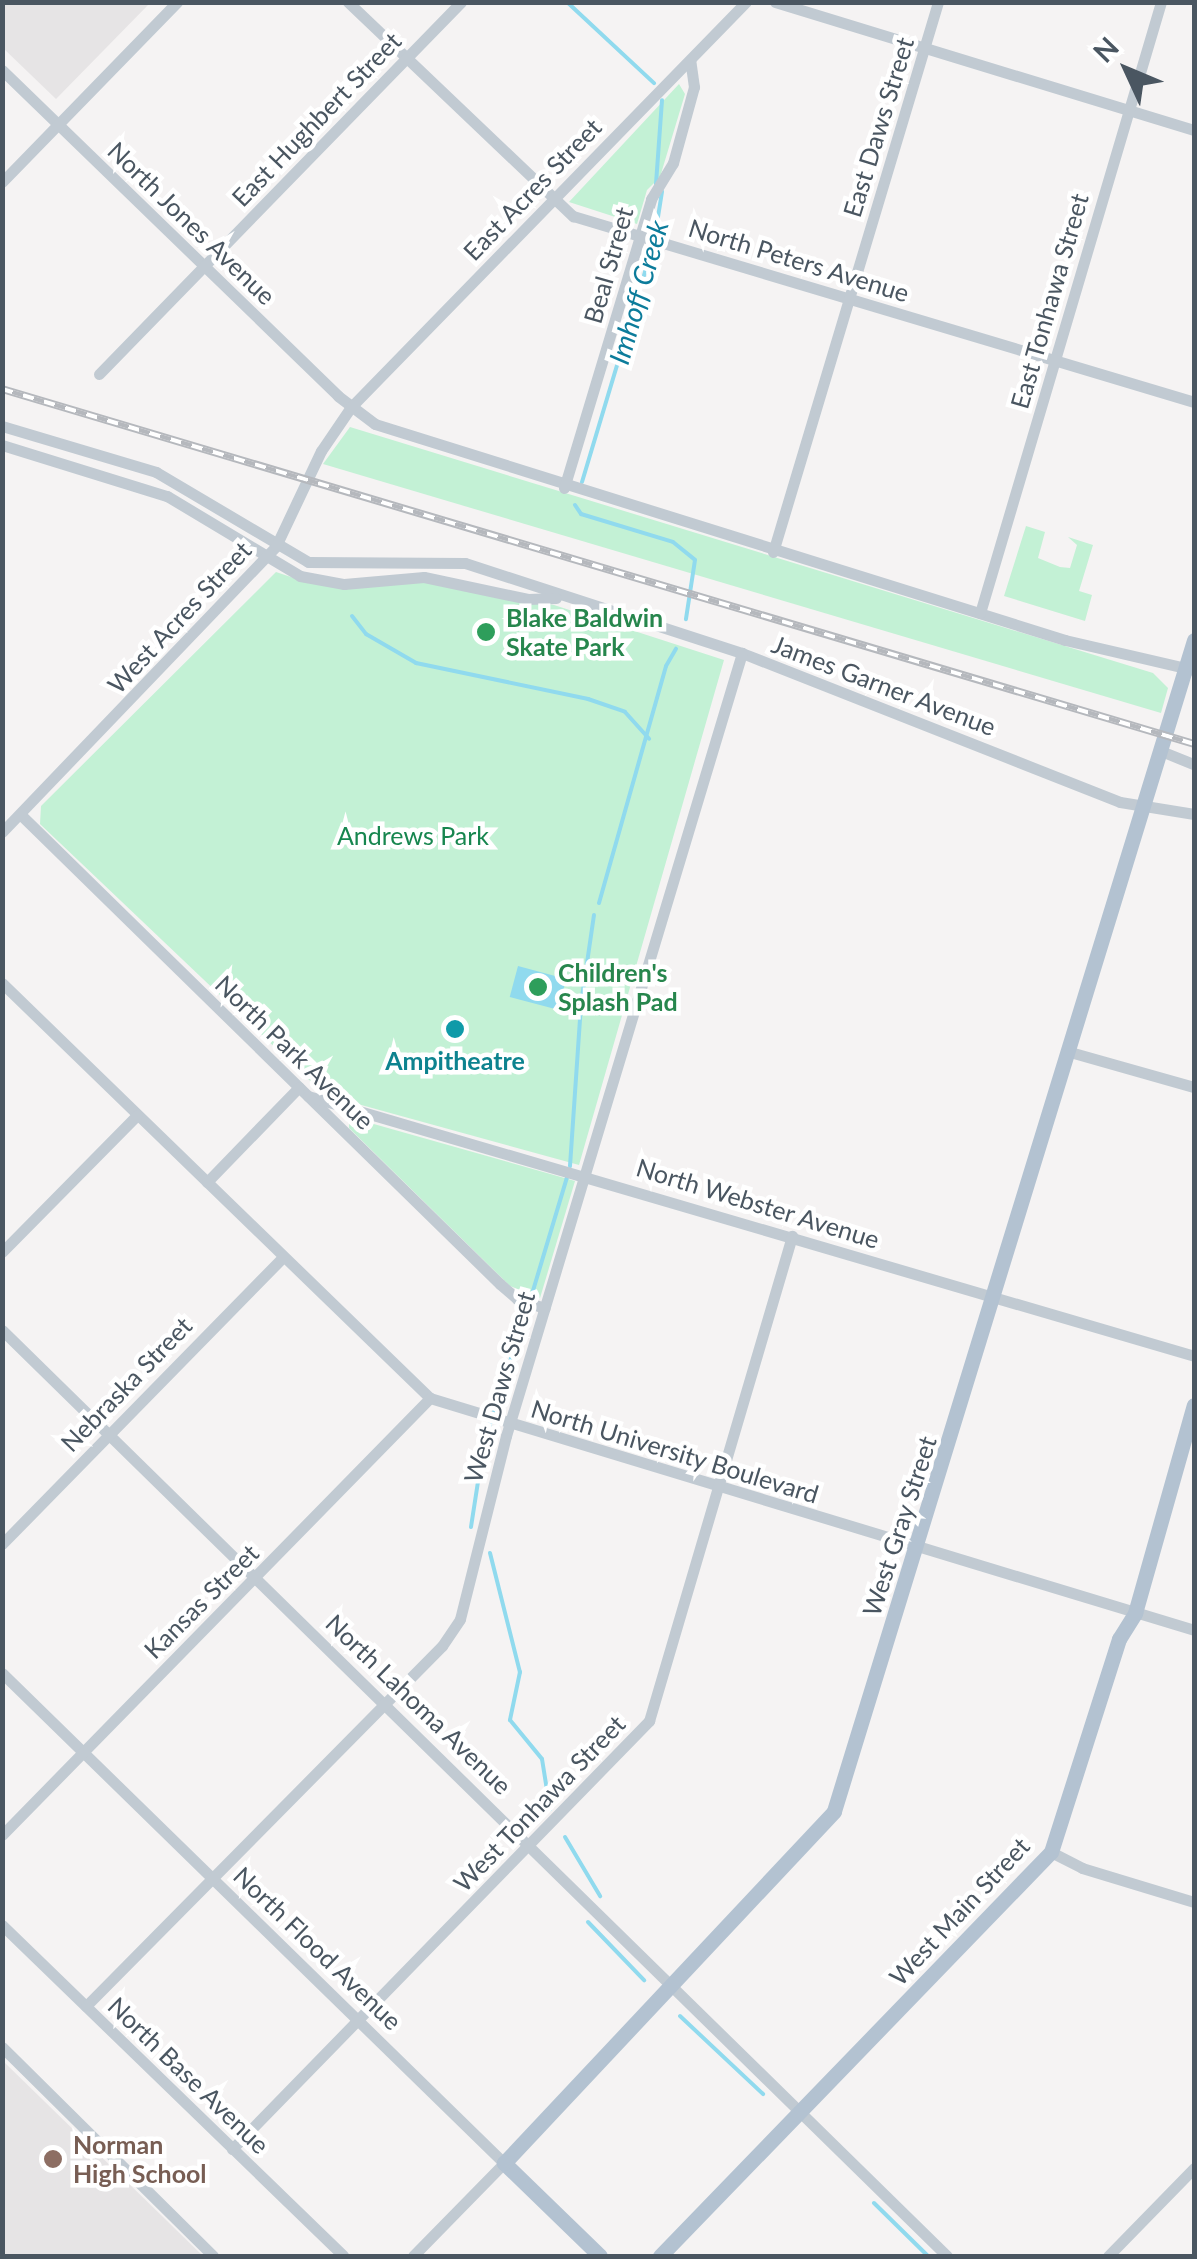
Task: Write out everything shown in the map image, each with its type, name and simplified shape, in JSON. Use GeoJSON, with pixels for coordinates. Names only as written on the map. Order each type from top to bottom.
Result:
{"type":"FeatureCollection","features":[{"type":"Feature","properties":{"kind":"main road","name":"West Gray Street"},"geometry":{"type":"LineString","coordinates":[[504,2162],[834,1811],[997,1298],[1142,808],[1190,669],[1194,640]]}},
{"type":"Feature","properties":{"kind":"main road","name":"West Main Street"},"geometry":{"type":"LineString","coordinates":[[660,2256],[1051,1852],[1119,1639],[1135,1613],[1194,1405]]}},
{"type":"Feature","properties":{"kind":"main road","name":"North Flood Avenue"},"geometry":{"type":"LineString","coordinates":[[504,2162],[600,2256]]}},
{"type":"Feature","properties":{"kind":"street"},"geometry":{"type":"LineString","coordinates":[[2,182],[177,2]]}},
{"type":"Feature","properties":{"kind":"street","name":"North Peters Avenue"},"geometry":{"type":"LineString","coordinates":[[348,2],[552,201],[573,216],[1194,402]]}},
{"type":"Feature","properties":{"kind":"street","name":"East Hughbert Street"},"geometry":{"type":"LineString","coordinates":[[99,374],[461,2]]}},
{"type":"Feature","properties":{"kind":"street","name":"East Acres Street"},"geometry":{"type":"LineString","coordinates":[[351,407],[746,2]]}},
{"type":"Feature","properties":{"kind":"street"},"geometry":{"type":"LineString","coordinates":[[775,2],[1194,130]]}},
{"type":"Feature","properties":{"kind":"street","name":"East Daws Street"},"geometry":{"type":"LineString","coordinates":[[773,552],[938,2]]}},
{"type":"Feature","properties":{"kind":"street","name":"East Tonhawa Street"},"geometry":{"type":"LineString","coordinates":[[980,613],[1162,2]]}},
{"type":"Feature","properties":{"kind":"street","name":"Beal Street"},"geometry":{"type":"LineString","coordinates":[[564,488],[646,238],[651,199],[666,175],[694,87],[690,60]]}},
{"type":"Feature","properties":{"kind":"street","name":"North Jones Avenue"},"geometry":{"type":"LineString","coordinates":[[2,70],[351,407],[394,433],[773,552],[1190,669]]}},
{"type":"Feature","properties":{"kind":"street","name":"West Acres Street"},"geometry":{"type":"LineString","coordinates":[[2,832],[266,559],[329,436],[351,407]]}},
{"type":"Feature","properties":{"kind":"street","name":"James Garner Avenue"},"geometry":{"type":"LineString","coordinates":[[2,426],[156,472],[276,546],[332,566],[445,560],[742,654],[1054,779],[1142,808],[1194,814]]}},
{"type":"Feature","properties":{"kind":"street","name":"James Garner Avenue"},"geometry":{"type":"LineString","coordinates":[[2,445],[167,496],[266,559],[320,581],[424,577],[528,600],[556,598]]}},
{"type":"Feature","properties":{"kind":"street","name":"West Daws Street"},"geometry":{"type":"LineString","coordinates":[[86,2006],[385,1704],[460,1619],[498,1421],[544,1308],[742,654]]}},
{"type":"Feature","properties":{"kind":"street"},"geometry":{"type":"LineString","coordinates":[[1160,751],[1194,764]]}},
{"type":"Feature","properties":{"kind":"street","name":"North Park Avenue"},"geometry":{"type":"LineString","coordinates":[[21,816],[517,1300],[544,1308]]}},
{"type":"Feature","properties":{"kind":"street","name":"North University Boulevard"},"geometry":{"type":"LineString","coordinates":[[2,983],[430,1398],[1194,1630]]}},
{"type":"Feature","properties":{"kind":"street"},"geometry":{"type":"LineString","coordinates":[[1070,1052],[1194,1087]]}},
{"type":"Feature","properties":{"kind":"street"},"geometry":{"type":"LineString","coordinates":[[206,1182],[303,1091]]}},
{"type":"Feature","properties":{"kind":"street","name":"North Webster Avenue"},"geometry":{"type":"LineString","coordinates":[[303,1091],[1194,1356]]}},
{"type":"Feature","properties":{"kind":"street"},"geometry":{"type":"LineString","coordinates":[[2,1252],[137,1115]]}},
{"type":"Feature","properties":{"kind":"street","name":"West Tonhawa Street"},"geometry":{"type":"LineString","coordinates":[[232,2148],[532,1846],[649,1720],[792,1236]]}},
{"type":"Feature","properties":{"kind":"street","name":"Nebraska Street"},"geometry":{"type":"LineString","coordinates":[[2,1544],[282,1256]]}},
{"type":"Feature","properties":{"kind":"street","name":"North Lahoma Avenue"},"geometry":{"type":"LineString","coordinates":[[2,1330],[947,2256]]}},
{"type":"Feature","properties":{"kind":"street","name":"Kansas Street"},"geometry":{"type":"LineString","coordinates":[[2,1834],[430,1398]]}},
{"type":"Feature","properties":{"kind":"street","name":"North Flood Avenue"},"geometry":{"type":"LineString","coordinates":[[2,1673],[504,2162]]}},
{"type":"Feature","properties":{"kind":"street"},"geometry":{"type":"LineString","coordinates":[[1051,1852],[1082,1868],[1194,1902]]}},
{"type":"Feature","properties":{"kind":"street","name":"North Base Avenue"},"geometry":{"type":"LineString","coordinates":[[2,1926],[344,2256]]}},
{"type":"Feature","properties":{"kind":"street"},"geometry":{"type":"LineString","coordinates":[[2,2047],[213,2256]]}},
{"type":"Feature","properties":{"kind":"street","name":"West Gray Street"},"geometry":{"type":"LineString","coordinates":[[413,2256],[504,2162]]}},
{"type":"Feature","properties":{"kind":"street"},"geometry":{"type":"LineString","coordinates":[[1108,2256],[1194,2168]]}},
{"type":"Feature","properties":{"kind":"shaded area"},"geometry":{"type":"Polygon","coordinates":[[[2,3],[150,3],[56,99],[3,48],[2,3]]]}},
{"type":"Feature","properties":{"kind":"shaded area","name":"Norman High School"},"geometry":{"type":"Polygon","coordinates":[[[3,2061],[203,2256],[3,2256],[3,2061]]]}},
{"type":"Feature","properties":{"kind":"green space"},"geometry":{"type":"Polygon","coordinates":[[[679,84],[685,94],[660,177],[647,190],[637,224],[569,202],[679,84]]]}},
{"type":"Feature","properties":{"kind":"green space"},"geometry":{"type":"Polygon","coordinates":[[[350,427],[1153,673],[1168,688],[1161,713],[323,464],[350,427]]]}},
{"type":"Feature","properties":{"kind":"green space"},"geometry":{"type":"Polygon","coordinates":[[[1026,526],[1045,532],[1038,558],[1060,567],[1070,568],[1077,545],[1068,537],[1093,545],[1079,591],[1092,595],[1085,621],[1004,596],[1026,526]]]}},
{"type":"Feature","properties":{"kind":"green space","name":"Andrews Park"},"geometry":{"type":"Polygon","coordinates":[[[276,572],[294,578],[429,581],[554,605],[724,660],[579,1165],[325,1095],[40,824],[41,806],[276,572]]]}},
{"type":"Feature","properties":{"kind":"green space"},"geometry":{"type":"Polygon","coordinates":[[[349,1117],[575,1181],[540,1298],[510,1286],[349,1128],[349,1117]]]}},
{"type":"Feature","properties":{"kind":"water","name":"Children's Splash Pad"},"geometry":{"type":"Polygon","coordinates":[[[518,966],[566,979],[558,1010],[510,997],[518,966]]]}},
{"type":"Feature","properties":{"kind":"waterway","name":"Imhoff Creek"},"geometry":{"type":"LineString","coordinates":[[567,2],[654,83]]}},
{"type":"Feature","properties":{"kind":"waterway","name":"Imhoff Creek"},"geometry":{"type":"LineString","coordinates":[[656,184],[662,100]]}},
{"type":"Feature","properties":{"kind":"waterway","name":"Imhoff Creek"},"geometry":{"type":"LineString","coordinates":[[655,236],[662,192]]}},
{"type":"Feature","properties":{"kind":"waterway","name":"Imhoff Creek"},"geometry":{"type":"LineString","coordinates":[[582,482],[653,245]]}},
{"type":"Feature","properties":{"kind":"waterway","name":"Imhoff Creek"},"geometry":{"type":"LineString","coordinates":[[575,505],[581,514],[673,542],[695,560],[686,619]]}},
{"type":"Feature","properties":{"kind":"waterway"},"geometry":{"type":"LineString","coordinates":[[352,616],[366,634],[416,663],[588,699],[625,712],[649,739]]}},
{"type":"Feature","properties":{"kind":"waterway","name":"Imhoff Creek"},"geometry":{"type":"LineString","coordinates":[[599,903],[666,666],[676,649]]}},
{"type":"Feature","properties":{"kind":"waterway","name":"Imhoff Creek"},"geometry":{"type":"LineString","coordinates":[[570,1166],[581,1004],[594,915]]}},
{"type":"Feature","properties":{"kind":"waterway","name":"Imhoff Creek"},"geometry":{"type":"LineString","coordinates":[[532,1294],[567,1177]]}},
{"type":"Feature","properties":{"kind":"waterway","name":"Imhoff Creek"},"geometry":{"type":"LineString","coordinates":[[471,1527],[484,1443],[526,1311]]}},
{"type":"Feature","properties":{"kind":"waterway","name":"Imhoff Creek"},"geometry":{"type":"LineString","coordinates":[[490,1553],[520,1672],[510,1720],[542,1759],[550,1809]]}},
{"type":"Feature","properties":{"kind":"waterway","name":"Imhoff Creek"},"geometry":{"type":"LineString","coordinates":[[565,1837],[600,1896]]}},
{"type":"Feature","properties":{"kind":"waterway","name":"Imhoff Creek"},"geometry":{"type":"LineString","coordinates":[[588,1922],[644,1980]]}},
{"type":"Feature","properties":{"kind":"waterway","name":"Imhoff Creek"},"geometry":{"type":"LineString","coordinates":[[680,2016],[763,2094]]}},
{"type":"Feature","properties":{"kind":"waterway","name":"Imhoff Creek"},"geometry":{"type":"LineString","coordinates":[[874,2203],[928,2256]]}},
{"type":"Feature","properties":{"kind":"railway"},"geometry":{"type":"LineString","coordinates":[[2,389],[1194,744]]}},
{"type":"Feature","properties":{"kind":"place","name":"Blake Baldwin Skate Park"},"geometry":{"type":"Point","coordinates":[486,632]}},
{"type":"Feature","properties":{"kind":"place","name":"Children's Splash Pad"},"geometry":{"type":"Point","coordinates":[538,987]}},
{"type":"Feature","properties":{"kind":"place","name":"Ampitheatre"},"geometry":{"type":"Point","coordinates":[455,1029]}},
{"type":"Feature","properties":{"kind":"place","name":"Norman High School"},"geometry":{"type":"Point","coordinates":[53,2159]}}]}
